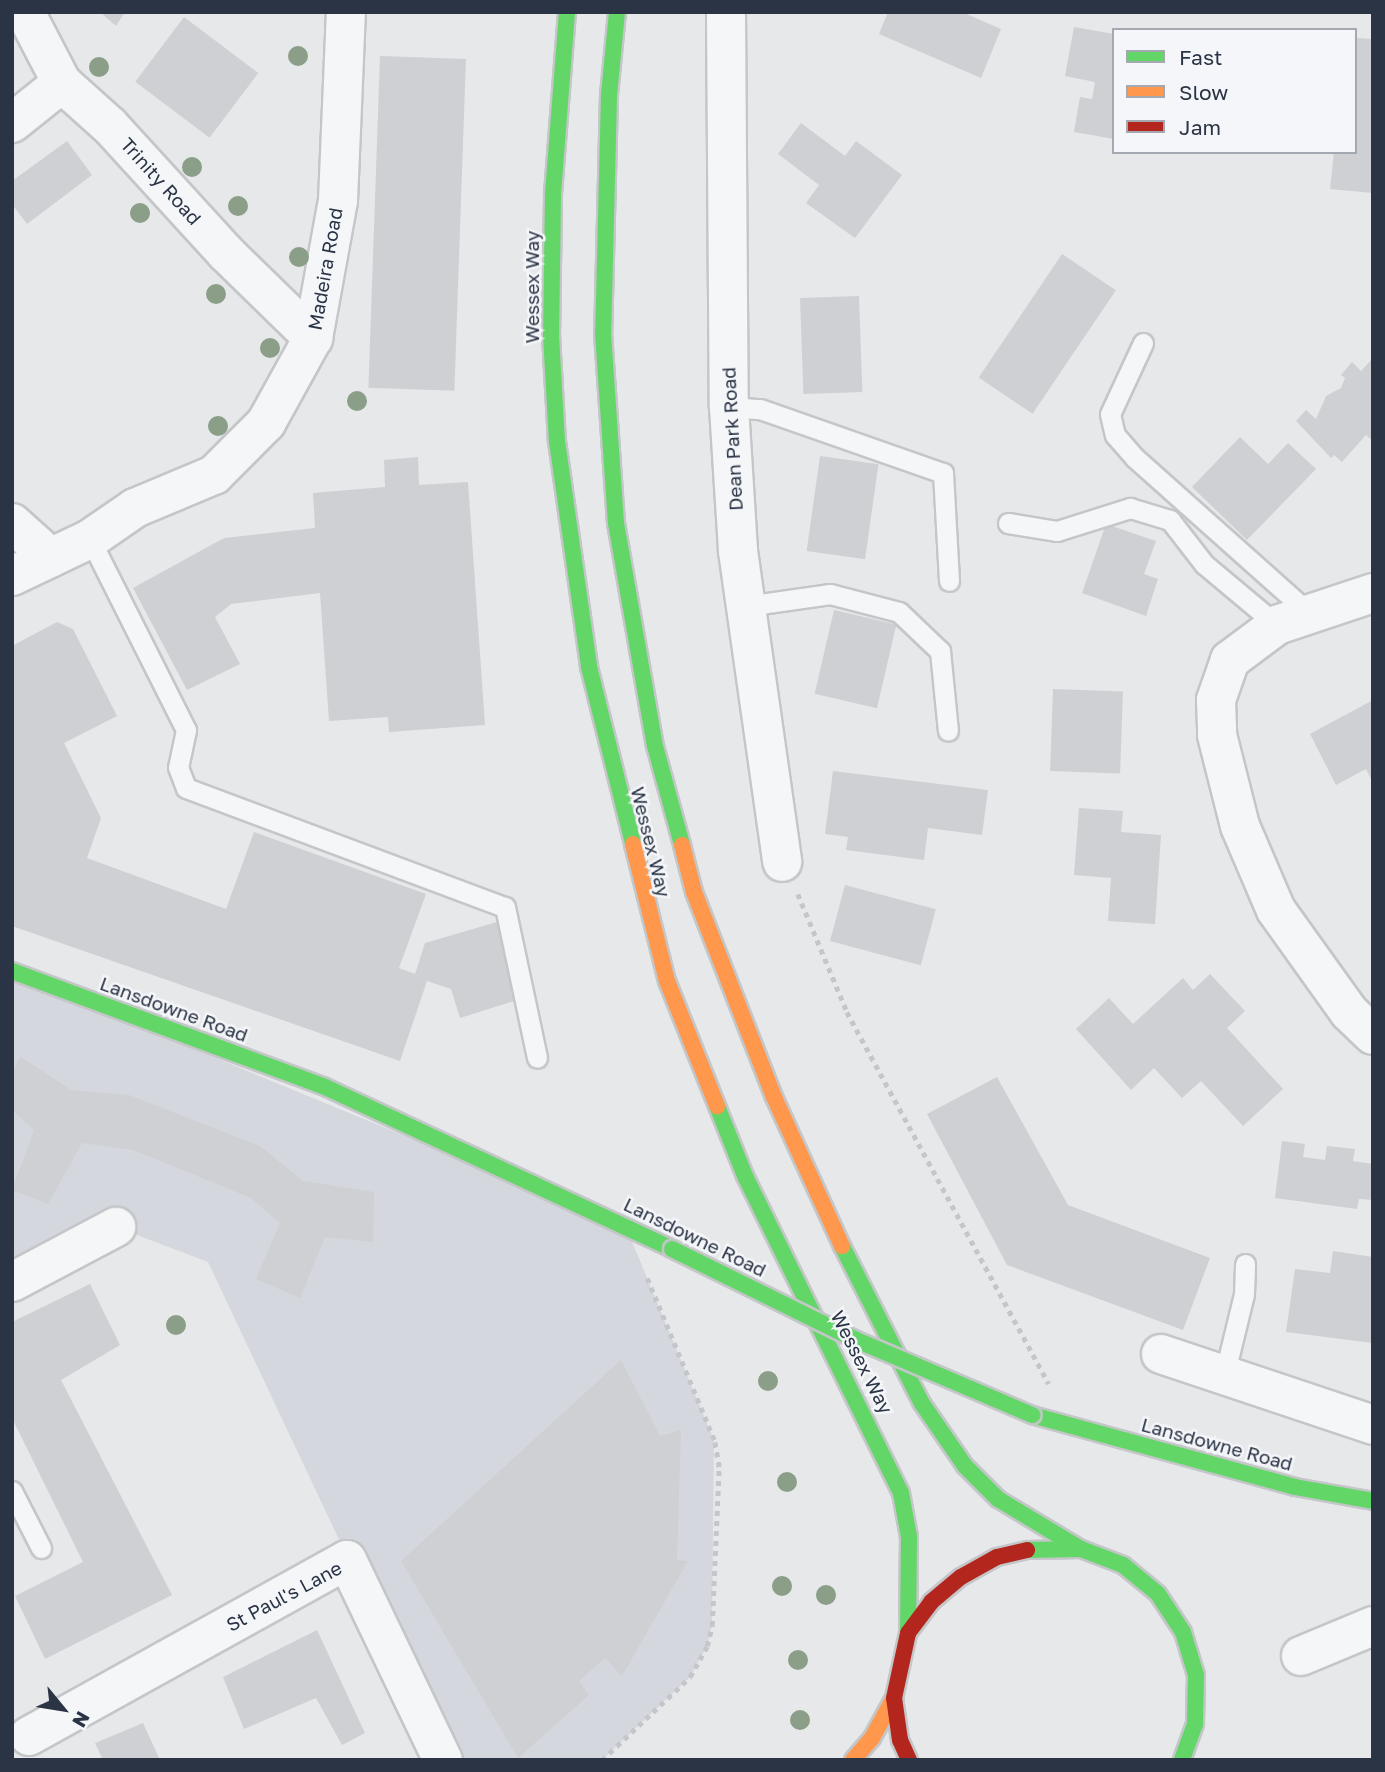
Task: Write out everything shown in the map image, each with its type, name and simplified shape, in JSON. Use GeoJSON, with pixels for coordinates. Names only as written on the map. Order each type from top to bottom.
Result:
{"type":"FeatureCollection","features":[{"type":"Feature","properties":{"kind":"main road","name":"Wessex Way"},"geometry":{"type":"LineString","coordinates":[[567,12],[553,196],[551,335],[557,441],[589,667],[667,981],[745,1176],[901,1493],[909,1537],[908,1633]]}},
{"type":"Feature","properties":{"kind":"main road","name":"Wessex Way"},"geometry":{"type":"LineString","coordinates":[[617,12],[609,95],[603,319],[617,523],[655,746],[690,879],[774,1097],[860,1286],[921,1402],[965,1466],[998,1499],[1081,1549]]}},
{"type":"Feature","properties":{"kind":"main road","name":"Lansdowne Road"},"geometry":{"type":"LineString","coordinates":[[12,971],[323,1086],[672,1248],[854,1339],[1032,1415],[1295,1487],[1373,1501]]}},
{"type":"Feature","properties":{"kind":"main road"},"geometry":{"type":"LineString","coordinates":[[853,1760],[872,1738],[894,1698],[908,1633],[931,1602],[961,1577],[997,1557],[1038,1547],[1081,1549],[1123,1565],[1158,1594],[1183,1632],[1196,1675],[1204,1748]]}},
{"type":"Feature","properties":{"kind":"main road"},"geometry":{"type":"LineString","coordinates":[[1182,1760],[1195,1724],[1196,1675]]}},
{"type":"Feature","properties":{"kind":"main road"},"geometry":{"type":"LineString","coordinates":[[894,1698],[900,1740],[909,1760]]}},
{"type":"Feature","properties":{"kind":"street","name":"Trinity Road"},"geometry":{"type":"LineString","coordinates":[[25,12],[62,83],[110,126],[226,253],[313,338]]}},
{"type":"Feature","properties":{"kind":"street","name":"Madeira Road"},"geometry":{"type":"LineString","coordinates":[[12,576],[90,539],[135,508],[214,475],[266,423],[313,338],[338,201],[346,12]]}},
{"type":"Feature","properties":{"kind":"street","name":"Dean Park Road"},"geometry":{"type":"LineString","coordinates":[[726,12],[729,407],[746,606],[782,862]]}},
{"type":"Feature","properties":{"kind":"street"},"geometry":{"type":"LineString","coordinates":[[12,123],[62,83]]}},
{"type":"Feature","properties":{"kind":"street"},"geometry":{"type":"LineString","coordinates":[[12,523],[51,558]]}},
{"type":"Feature","properties":{"kind":"street"},"geometry":{"type":"LineString","coordinates":[[1373,593],[1293,620],[1230,660],[1216,700],[1216,735],[1240,826],[1276,910],[1349,1012],[1373,1035]]}},
{"type":"Feature","properties":{"kind":"street"},"geometry":{"type":"LineString","coordinates":[[12,1282],[116,1227]]}},
{"type":"Feature","properties":{"kind":"street"},"geometry":{"type":"LineString","coordinates":[[1161,1354],[1373,1425]]}},
{"type":"Feature","properties":{"kind":"street","name":"St Paul's Lane"},"geometry":{"type":"LineString","coordinates":[[27,1734],[347,1560],[443,1760]]}},
{"type":"Feature","properties":{"kind":"street"},"geometry":{"type":"LineString","coordinates":[[1301,1656],[1373,1626]]}},
{"type":"Feature","properties":{"kind":"lane"},"geometry":{"type":"LineString","coordinates":[[1143,343],[1110,414],[1115,435],[1293,620]]}},
{"type":"Feature","properties":{"kind":"lane"},"geometry":{"type":"LineString","coordinates":[[729,407],[760,409],[943,473],[949,581]]}},
{"type":"Feature","properties":{"kind":"lane"},"geometry":{"type":"LineString","coordinates":[[1008,523],[1057,531],[1130,508],[1170,520],[1204,564],[1293,620]]}},
{"type":"Feature","properties":{"kind":"lane"},"geometry":{"type":"LineString","coordinates":[[90,539],[186,730],[178,767],[186,788],[505,907],[537,1058]]}},
{"type":"Feature","properties":{"kind":"lane"},"geometry":{"type":"LineString","coordinates":[[746,606],[830,594],[899,612],[940,651],[948,732]]}},
{"type":"Feature","properties":{"kind":"lane"},"geometry":{"type":"LineString","coordinates":[[1224,1376],[1244,1294],[1245,1264]]}},
{"type":"Feature","properties":{"kind":"lane"},"geometry":{"type":"LineString","coordinates":[[12,1491],[41,1548]]}},
{"type":"Feature","properties":{"kind":"path"},"geometry":{"type":"LineString","coordinates":[[782,862],[847,1012],[1045,1372],[1050,1386],[1049,1420]]}},
{"type":"Feature","properties":{"kind":"path"},"geometry":{"type":"LineString","coordinates":[[602,1760],[690,1676],[707,1646],[712,1626],[719,1467],[714,1440],[646,1276]]}},
{"type":"Feature","properties":{"kind":"shaded area"},"geometry":{"type":"Polygon","coordinates":[[[12,974],[626,1227],[714,1440],[712,1626],[707,1646],[690,1677],[602,1760],[443,1760],[208,1262],[116,1227],[12,1282],[12,974]]]}},
{"type":"Feature","properties":{"kind":"building"},"geometry":{"type":"Polygon","coordinates":[[[100,12],[125,12],[116,26],[100,12]]]}},
{"type":"Feature","properties":{"kind":"building"},"geometry":{"type":"Polygon","coordinates":[[[888,12],[962,12],[1001,29],[981,78],[879,34],[888,12]]]}},
{"type":"Feature","properties":{"kind":"building"},"geometry":{"type":"Polygon","coordinates":[[[184,17],[258,73],[210,138],[135,82],[184,17]]]}},
{"type":"Feature","properties":{"kind":"building"},"geometry":{"type":"Polygon","coordinates":[[[1074,27],[1112,34],[1112,139],[1074,132],[1080,97],[1092,99],[1095,82],[1065,76],[1074,27]]]}},
{"type":"Feature","properties":{"kind":"building"},"geometry":{"type":"Polygon","coordinates":[[[1357,38],[1373,39],[1373,193],[1330,189],[1334,154],[1357,154],[1357,38]]]}},
{"type":"Feature","properties":{"kind":"building"},"geometry":{"type":"Polygon","coordinates":[[[380,56],[466,59],[454,391],[368,388],[380,56]]]}},
{"type":"Feature","properties":{"kind":"building"},"geometry":{"type":"Polygon","coordinates":[[[801,123],[845,156],[856,141],[902,175],[855,238],[806,203],[819,185],[778,154],[801,123]]]}},
{"type":"Feature","properties":{"kind":"building"},"geometry":{"type":"Polygon","coordinates":[[[67,141],[92,175],[27,224],[12,204],[12,181],[67,141]]]}},
{"type":"Feature","properties":{"kind":"building"},"geometry":{"type":"Polygon","coordinates":[[[1062,254],[1116,290],[1033,414],[979,378],[1062,254]]]}},
{"type":"Feature","properties":{"kind":"building"},"geometry":{"type":"Polygon","coordinates":[[[859,296],[862,392],[803,394],[800,298],[859,296]]]}},
{"type":"Feature","properties":{"kind":"building"},"geometry":{"type":"Polygon","coordinates":[[[1373,358],[1373,441],[1366,435],[1342,462],[1334,455],[1331,458],[1296,421],[1306,410],[1316,419],[1326,396],[1341,388],[1345,378],[1341,375],[1352,362],[1361,371],[1373,358]]]}},
{"type":"Feature","properties":{"kind":"building"},"geometry":{"type":"Polygon","coordinates":[[[1240,437],[1268,464],[1288,443],[1316,469],[1247,540],[1192,487],[1240,437]]]}},
{"type":"Feature","properties":{"kind":"building"},"geometry":{"type":"Polygon","coordinates":[[[820,456],[878,464],[865,559],[807,551],[820,456]]]}},
{"type":"Feature","properties":{"kind":"building"},"geometry":{"type":"Polygon","coordinates":[[[418,457],[419,485],[468,482],[485,725],[389,732],[388,717],[329,721],[320,593],[231,604],[215,617],[240,664],[187,690],[133,588],[224,538],[315,528],[313,493],[385,487],[384,460],[418,457]]]}},
{"type":"Feature","properties":{"kind":"building"},"geometry":{"type":"Polygon","coordinates":[[[1106,524],[1156,541],[1144,574],[1158,579],[1146,616],[1082,593],[1106,524]]]}},
{"type":"Feature","properties":{"kind":"building"},"geometry":{"type":"Polygon","coordinates":[[[834,610],[896,624],[877,708],[815,694],[834,610]]]}},
{"type":"Feature","properties":{"kind":"building"},"geometry":{"type":"Polygon","coordinates":[[[57,622],[73,629],[117,716],[64,743],[101,818],[87,858],[226,909],[254,832],[426,894],[399,968],[415,974],[425,943],[497,922],[520,999],[460,1018],[451,989],[427,981],[400,1061],[12,926],[12,646],[57,622]]]}},
{"type":"Feature","properties":{"kind":"building"},"geometry":{"type":"Polygon","coordinates":[[[1053,689],[1123,691],[1120,773],[1050,771],[1053,689]]]}},
{"type":"Feature","properties":{"kind":"building"},"geometry":{"type":"Polygon","coordinates":[[[1373,700],[1373,783],[1366,769],[1336,785],[1310,734],[1373,700]]]}},
{"type":"Feature","properties":{"kind":"building"},"geometry":{"type":"Polygon","coordinates":[[[833,771],[988,790],[982,835],[928,828],[924,860],[846,850],[848,837],[825,834],[833,771]]]}},
{"type":"Feature","properties":{"kind":"building"},"geometry":{"type":"Polygon","coordinates":[[[1079,808],[1123,811],[1121,832],[1161,835],[1155,924],[1108,921],[1111,878],[1074,875],[1079,808]]]}},
{"type":"Feature","properties":{"kind":"building"},"geometry":{"type":"Polygon","coordinates":[[[845,885],[936,909],[921,965],[830,941],[845,885]]]}},
{"type":"Feature","properties":{"kind":"building"},"geometry":{"type":"Polygon","coordinates":[[[1210,974],[1245,1011],[1227,1028],[1283,1089],[1243,1126],[1201,1081],[1182,1098],[1154,1068],[1131,1090],[1076,1029],[1109,998],[1133,1024],[1183,978],[1193,990],[1210,974]]]}},
{"type":"Feature","properties":{"kind":"building"},"geometry":{"type":"Polygon","coordinates":[[[21,1057],[71,1090],[129,1095],[260,1146],[303,1181],[374,1192],[373,1242],[325,1237],[300,1298],[256,1279],[280,1223],[251,1198],[133,1150],[82,1143],[48,1204],[12,1190],[34,1130],[12,1110],[12,1071],[21,1057]]]}},
{"type":"Feature","properties":{"kind":"building"},"geometry":{"type":"Polygon","coordinates":[[[997,1077],[1068,1205],[1210,1258],[1183,1330],[1007,1265],[927,1114],[997,1077]]]}},
{"type":"Feature","properties":{"kind":"building"},"geometry":{"type":"Polygon","coordinates":[[[1282,1141],[1305,1144],[1303,1157],[1325,1160],[1327,1146],[1355,1149],[1353,1161],[1373,1164],[1373,1200],[1359,1199],[1357,1209],[1275,1198],[1282,1141]]]}},
{"type":"Feature","properties":{"kind":"building"},"geometry":{"type":"Polygon","coordinates":[[[1333,1251],[1373,1257],[1373,1343],[1286,1332],[1295,1269],[1330,1273],[1333,1251]]]}},
{"type":"Feature","properties":{"kind":"building"},"geometry":{"type":"Polygon","coordinates":[[[90,1284],[120,1345],[61,1380],[172,1595],[45,1659],[15,1596],[83,1562],[12,1418],[12,1322],[90,1284]]]}},
{"type":"Feature","properties":{"kind":"building"},"geometry":{"type":"Polygon","coordinates":[[[621,1360],[660,1436],[681,1430],[677,1560],[688,1561],[622,1676],[605,1658],[579,1681],[589,1695],[518,1758],[401,1561],[621,1360]]]}},
{"type":"Feature","properties":{"kind":"building"},"geometry":{"type":"Polygon","coordinates":[[[317,1630],[365,1733],[342,1745],[316,1698],[244,1729],[223,1677],[317,1630]]]}},
{"type":"Feature","properties":{"kind":"building"},"geometry":{"type":"Polygon","coordinates":[[[143,1723],[160,1760],[103,1760],[95,1743],[143,1723]]]}},
{"type":"Feature","properties":{"kind":"traffic: fast"},"geometry":{"type":"LineString","coordinates":[[567,12],[553,196],[551,335],[557,441],[589,667],[633,844]]}},
{"type":"Feature","properties":{"kind":"traffic: fast"},"geometry":{"type":"LineString","coordinates":[[617,12],[609,95],[603,333],[616,523],[655,746],[682,845]]}},
{"type":"Feature","properties":{"kind":"traffic: fast"},"geometry":{"type":"LineString","coordinates":[[12,971],[323,1086],[672,1249]]}},
{"type":"Feature","properties":{"kind":"traffic: fast"},"geometry":{"type":"LineString","coordinates":[[717,1106],[745,1176],[901,1493],[909,1537],[908,1633]]}},
{"type":"Feature","properties":{"kind":"traffic: fast"},"geometry":{"type":"LineString","coordinates":[[842,1246],[921,1402],[965,1466],[998,1499],[1081,1549]]}},
{"type":"Feature","properties":{"kind":"traffic: fast"},"geometry":{"type":"LineString","coordinates":[[672,1249],[854,1339],[1032,1415]]}},
{"type":"Feature","properties":{"kind":"traffic: fast"},"geometry":{"type":"LineString","coordinates":[[1032,1415],[1295,1487],[1373,1501]]}},
{"type":"Feature","properties":{"kind":"traffic: fast"},"geometry":{"type":"LineString","coordinates":[[1027,1550],[1081,1549],[1123,1565],[1158,1594],[1183,1632],[1196,1675],[1195,1724],[1182,1760]]}},
{"type":"Feature","properties":{"kind":"traffic: slow"},"geometry":{"type":"LineString","coordinates":[[633,844],[667,981],[717,1106]]}},
{"type":"Feature","properties":{"kind":"traffic: slow"},"geometry":{"type":"LineString","coordinates":[[682,845],[694,892],[774,1097],[842,1246]]}},
{"type":"Feature","properties":{"kind":"traffic: slow"},"geometry":{"type":"LineString","coordinates":[[853,1760],[872,1738],[894,1698]]}},
{"type":"Feature","properties":{"kind":"traffic: jam"},"geometry":{"type":"LineString","coordinates":[[909,1760],[900,1740],[894,1698],[908,1633],[931,1602],[961,1577],[997,1557],[1027,1550]]}}]}
